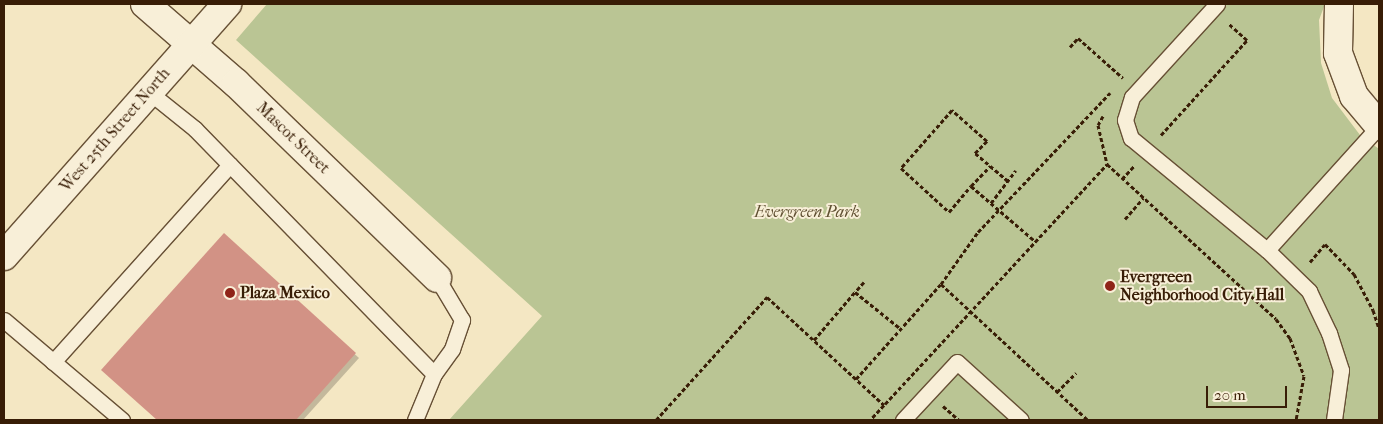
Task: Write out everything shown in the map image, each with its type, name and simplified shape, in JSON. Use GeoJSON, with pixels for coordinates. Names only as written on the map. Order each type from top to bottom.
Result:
{"type":"FeatureCollection","features":[{"type":"Feature","properties":{"kind":"street","name":"Mascot Street"},"geometry":{"type":"LineString","coordinates":[[145,4],[236,83],[437,278]]}},
{"type":"Feature","properties":{"kind":"street","name":"West 25th Street North"},"geometry":{"type":"LineString","coordinates":[[4,256],[227,4]]}},
{"type":"Feature","properties":{"kind":"street"},"geometry":{"type":"LineString","coordinates":[[1340,4],[1338,53],[1354,96],[1379,126]]}},
{"type":"Feature","properties":{"kind":"lane"},"geometry":{"type":"LineString","coordinates":[[1217,4],[1132,97],[1125,120],[1131,138],[1267,250],[1309,291],[1329,333],[1341,370],[1334,420]]}},
{"type":"Feature","properties":{"kind":"lane"},"geometry":{"type":"LineString","coordinates":[[149,92],[195,128],[434,374]]}},
{"type":"Feature","properties":{"kind":"lane"},"geometry":{"type":"LineString","coordinates":[[1267,250],[1379,126]]}},
{"type":"Feature","properties":{"kind":"lane"},"geometry":{"type":"LineString","coordinates":[[53,362],[230,165]]}},
{"type":"Feature","properties":{"kind":"lane"},"geometry":{"type":"LineString","coordinates":[[415,420],[434,374],[452,349],[462,320],[437,278]]}},
{"type":"Feature","properties":{"kind":"lane"},"geometry":{"type":"LineString","coordinates":[[4,320],[122,420]]}},
{"type":"Feature","properties":{"kind":"lane"},"geometry":{"type":"LineString","coordinates":[[903,420],[956,362],[1021,420]]}},
{"type":"Feature","properties":{"kind":"path"},"geometry":{"type":"LineString","coordinates":[[1070,47],[1078,38],[1124,78]]}},
{"type":"Feature","properties":{"kind":"path"},"geometry":{"type":"LineString","coordinates":[[1122,179],[1247,40]]}},
{"type":"Feature","properties":{"kind":"path"},"geometry":{"type":"LineString","coordinates":[[1120,86],[1124,78]]}},
{"type":"Feature","properties":{"kind":"path"},"geometry":{"type":"LineString","coordinates":[[856,379],[941,284],[978,232],[998,209],[1124,78]]}},
{"type":"Feature","properties":{"kind":"path"},"geometry":{"type":"LineString","coordinates":[[1111,102],[1115,94]]}},
{"type":"Feature","properties":{"kind":"path"},"geometry":{"type":"LineString","coordinates":[[990,166],[949,212],[901,168],[952,110],[988,140],[975,154],[990,166],[1008,181]]}},
{"type":"Feature","properties":{"kind":"path"},"geometry":{"type":"LineString","coordinates":[[1107,110],[1098,126],[1107,164],[1276,319],[1290,338],[1304,376],[1296,420]]}},
{"type":"Feature","properties":{"kind":"path"},"geometry":{"type":"LineString","coordinates":[[870,420],[1107,164]]}},
{"type":"Feature","properties":{"kind":"path"},"geometry":{"type":"LineString","coordinates":[[991,203],[1016,170]]}},
{"type":"Feature","properties":{"kind":"path"},"geometry":{"type":"LineString","coordinates":[[971,186],[1035,241]]}},
{"type":"Feature","properties":{"kind":"path"},"geometry":{"type":"LineString","coordinates":[[1125,219],[1143,198]]}},
{"type":"Feature","properties":{"kind":"path"},"geometry":{"type":"LineString","coordinates":[[1310,262],[1325,244],[1354,274],[1374,310],[1379,328]]}},
{"type":"Feature","properties":{"kind":"path"},"geometry":{"type":"LineString","coordinates":[[814,340],[864,282]]}},
{"type":"Feature","properties":{"kind":"path"},"geometry":{"type":"LineString","coordinates":[[941,284],[1088,420]]}},
{"type":"Feature","properties":{"kind":"path"},"geometry":{"type":"LineString","coordinates":[[855,292],[901,329]]}},
{"type":"Feature","properties":{"kind":"path"},"geometry":{"type":"LineString","coordinates":[[656,420],[767,297],[884,404]]}},
{"type":"Feature","properties":{"kind":"path"},"geometry":{"type":"LineString","coordinates":[[1057,392],[1076,373]]}},
{"type":"Feature","properties":{"kind":"path"},"geometry":{"type":"LineString","coordinates":[[943,406],[958,420]]}},
{"type":"Feature","properties":{"kind":"green space","name":"Evergreen Park"},"geometry":{"type":"Polygon","coordinates":[[[267,4],[1325,4],[1319,20],[1321,63],[1332,98],[1360,135],[1379,149],[1379,420],[449,420],[542,316],[236,40],[267,4]]]}},
{"type":"Feature","properties":{"kind":"building","name":"Plaza Mexico"},"geometry":{"type":"Polygon","coordinates":[[[224,233],[356,353],[296,420],[157,420],[101,370],[224,233]]]}},
{"type":"Feature","properties":{"kind":"place","name":"Evergreen Neighborhood City Hall"},"geometry":{"type":"Point","coordinates":[1110,286]}},
{"type":"Feature","properties":{"kind":"place","name":"Plaza Mexico"},"geometry":{"type":"Point","coordinates":[230,293]}}]}
